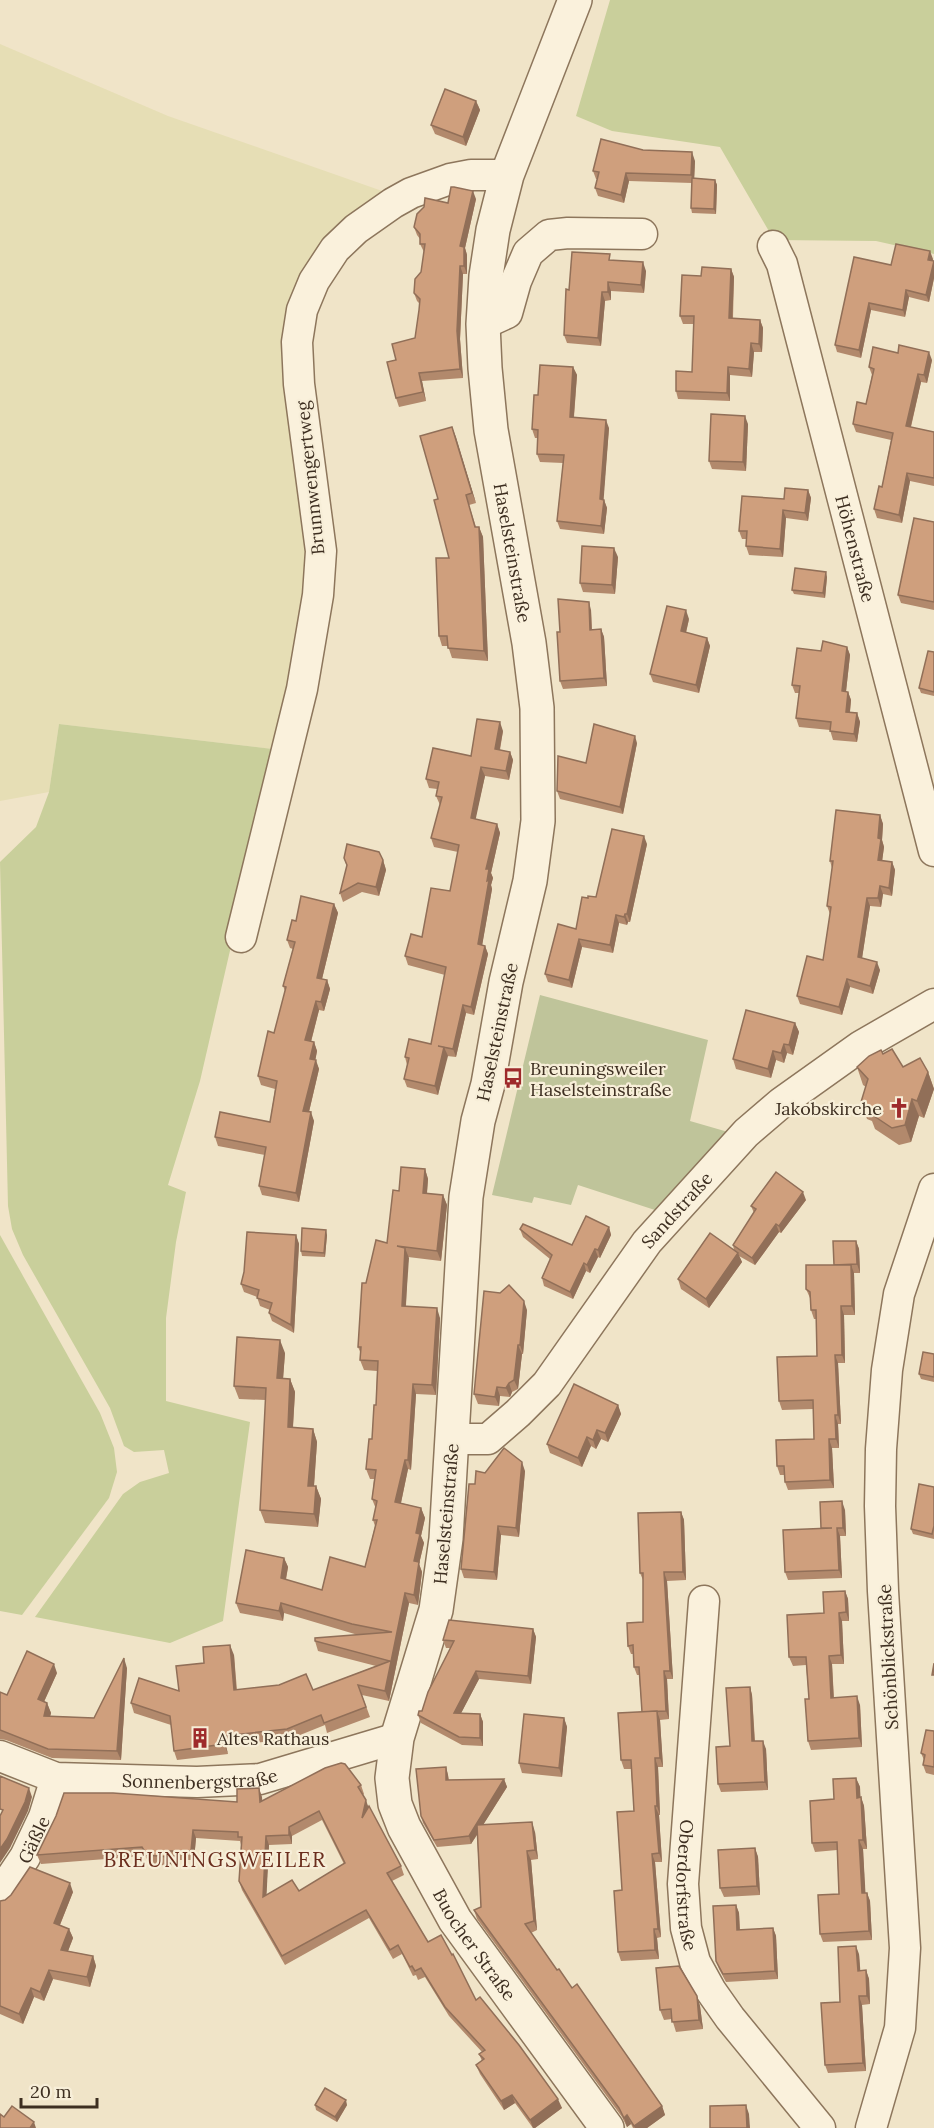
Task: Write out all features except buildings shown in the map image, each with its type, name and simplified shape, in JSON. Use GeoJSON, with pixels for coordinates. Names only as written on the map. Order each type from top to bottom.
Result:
{"type":"FeatureCollection","features":[{"type":"Feature","properties":{"kind":"street","name":"Haselsteinstraße"},"geometry":{"type":"LineString","coordinates":[[397,1738],[436,1610],[446,1539],[466,1197],[478,1121],[488,1084],[506,982],[530,881],[538,821],[537,708],[529,643],[491,430],[484,368],[483,324],[488,264],[493,230],[507,175],[575,0]]}},
{"type":"Feature","properties":{"kind":"street","name":"Brunnwengertweg"},"geometry":{"type":"LineString","coordinates":[[241,937],[302,690],[318,595],[321,551],[299,384],[297,342],[302,310],[314,281],[335,249],[356,229],[393,203],[411,193],[450,179],[471,175],[507,175]]}},
{"type":"Feature","properties":{"kind":"street"},"geometry":{"type":"LineString","coordinates":[[483,324],[507,313],[516,281],[528,253],[549,235],[568,232],[642,234]]}},
{"type":"Feature","properties":{"kind":"street","name":"Höhenstraße"},"geometry":{"type":"LineString","coordinates":[[773,246],[782,264],[934,851]]}},
{"type":"Feature","properties":{"kind":"street","name":"Sandstraße"},"geometry":{"type":"LineString","coordinates":[[453,1439],[488,1439],[547,1384],[647,1242],[746,1133],[781,1103],[851,1053],[934,1004]]}},
{"type":"Feature","properties":{"kind":"street","name":"Schönblickstraße"},"geometry":{"type":"LineString","coordinates":[[871,2128],[900,2028],[905,1948],[883,1591],[880,1506],[881,1449],[887,1370],[899,1294],[934,1189]]}},
{"type":"Feature","properties":{"kind":"street","name":"Oberdorfstraße"},"geometry":{"type":"LineString","coordinates":[[704,1601],[683,1884],[686,1928],[695,1962],[711,1991],[819,2128]]}},
{"type":"Feature","properties":{"kind":"street","name":"Sonnenbergstraße"},"geometry":{"type":"LineString","coordinates":[[0,1756],[56,1778],[196,1782],[260,1779],[397,1738]]}},
{"type":"Feature","properties":{"kind":"street","name":"Buocher Straße"},"geometry":{"type":"LineString","coordinates":[[397,1738],[392,1778],[395,1804],[404,1827],[455,1920],[607,2128]]}},
{"type":"Feature","properties":{"kind":"street","name":"Gäßle"},"geometry":{"type":"LineString","coordinates":[[0,1894],[25,1857],[44,1817],[56,1778]]}},
{"type":"Feature","properties":{"kind":"shaded area"},"geometry":{"type":"Polygon","coordinates":[[[0,44],[168,116],[385,192],[297,312],[317,549],[281,750],[59,724],[49,792],[0,801],[0,44]]]}},
{"type":"Feature","properties":{"kind":"green space"},"geometry":{"type":"Polygon","coordinates":[[[610,0],[934,0],[934,254],[876,241],[774,240],[720,147],[612,131],[576,116],[610,0]]]}},
{"type":"Feature","properties":{"kind":"green space"},"geometry":{"type":"Polygon","coordinates":[[[59,724],[281,750],[249,868],[200,1081],[168,1185],[186,1192],[176,1242],[166,1318],[166,1401],[250,1422],[223,1621],[170,1643],[35,1617],[123,1494],[140,1482],[169,1473],[164,1450],[134,1452],[124,1446],[110,1408],[23,1255],[12,1229],[8,1206],[0,862],[36,827],[49,792],[59,724]]]}},
{"type":"Feature","properties":{"kind":"green space"},"geometry":{"type":"Polygon","coordinates":[[[540,995],[708,1040],[690,1121],[728,1132],[658,1211],[578,1185],[571,1205],[534,1197],[532,1203],[492,1195],[540,995]]]}},
{"type":"Feature","properties":{"kind":"green space"},"geometry":{"type":"Polygon","coordinates":[[[0,1235],[100,1413],[114,1448],[117,1472],[109,1498],[22,1615],[0,1611],[0,1235]]]}},
{"type":"Feature","properties":{"kind":"place","name":"Breuningsweiler Haselsteinstraße"},"geometry":{"type":"Point","coordinates":[513,1078]}},
{"type":"Feature","properties":{"kind":"place","name":"Jakobskirche"},"geometry":{"type":"Point","coordinates":[899,1108]}},
{"type":"Feature","properties":{"kind":"place","name":"Altes Rathaus"},"geometry":{"type":"Point","coordinates":[200,1738]}},
{"type":"Feature","properties":{"kind":"district","name":"BREUNINGSWEILER"},"geometry":{"type":"Point","coordinates":[215,1859]}}]}
